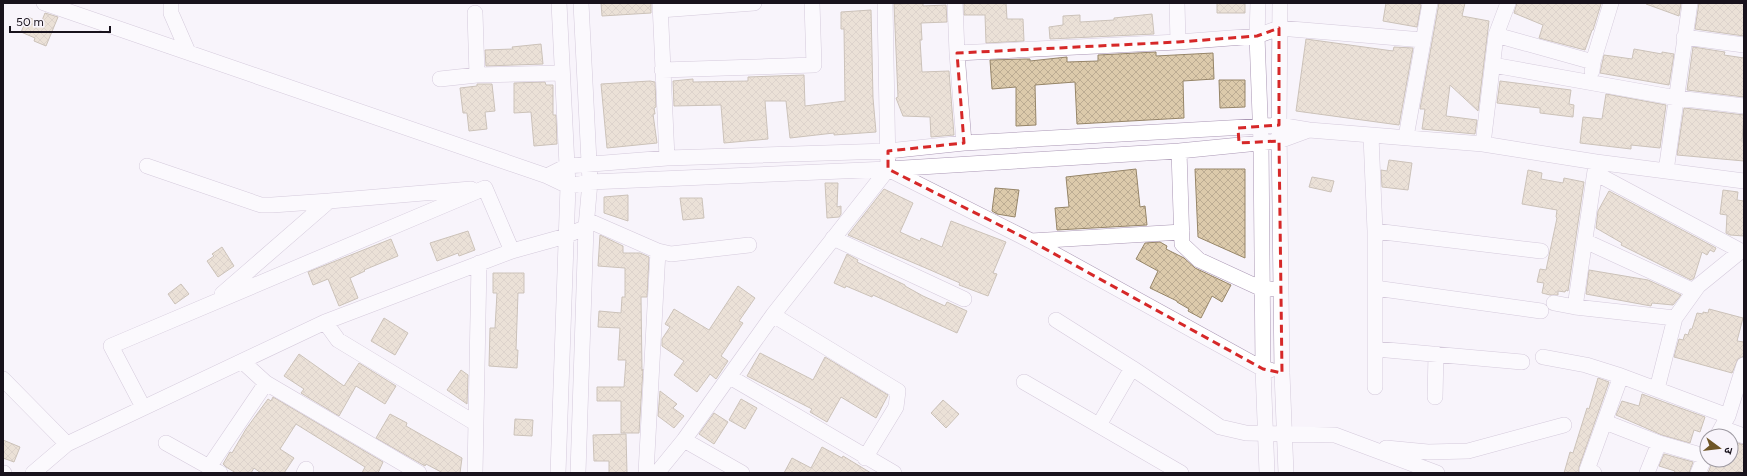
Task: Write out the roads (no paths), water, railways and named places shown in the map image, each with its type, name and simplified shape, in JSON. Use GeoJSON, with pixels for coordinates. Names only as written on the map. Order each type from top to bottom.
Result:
{"type":"FeatureCollection","features":[{"type":"Feature","properties":{"kind":"street"},"geometry":{"type":"LineString","coordinates":[[44,3],[547,176],[568,186],[590,182],[888,169],[1179,151],[1279,141],[1309,130]]}},
{"type":"Feature","properties":{"kind":"street"},"geometry":{"type":"LineString","coordinates":[[171,3],[171,13],[188,52]]}},
{"type":"Feature","properties":{"kind":"street"},"geometry":{"type":"LineString","coordinates":[[558,473],[568,186],[559,3]]}},
{"type":"Feature","properties":{"kind":"street"},"geometry":{"type":"LineString","coordinates":[[578,473],[587,223],[590,182],[581,3]]}},
{"type":"Feature","properties":{"kind":"street"},"geometry":{"type":"LineString","coordinates":[[667,158],[660,7],[754,3]]}},
{"type":"Feature","properties":{"kind":"street"},"geometry":{"type":"LineString","coordinates":[[662,70],[814,65],[812,3]]}},
{"type":"Feature","properties":{"kind":"street"},"geometry":{"type":"LineString","coordinates":[[657,473],[684,440],[773,315],[888,169],[885,3]]}},
{"type":"Feature","properties":{"kind":"street"},"geometry":{"type":"LineString","coordinates":[[955,3],[957,53],[964,143]]}},
{"type":"Feature","properties":{"kind":"street"},"geometry":{"type":"LineString","coordinates":[[1177,3],[1178,42]]}},
{"type":"Feature","properties":{"kind":"street"},"geometry":{"type":"LineString","coordinates":[[1258,3],[1257,36],[1261,142],[1263,369],[1267,473]]}},
{"type":"Feature","properties":{"kind":"street"},"geometry":{"type":"LineString","coordinates":[[1280,3],[1279,141],[1282,373],[1286,473]]}},
{"type":"Feature","properties":{"kind":"street"},"geometry":{"type":"LineString","coordinates":[[1406,137],[1430,3]]}},
{"type":"Feature","properties":{"kind":"street"},"geometry":{"type":"LineString","coordinates":[[1483,144],[1496,35],[1508,3]]}},
{"type":"Feature","properties":{"kind":"street"},"geometry":{"type":"LineString","coordinates":[[1591,81],[1593,62],[1611,3]]}},
{"type":"Feature","properties":{"kind":"street"},"geometry":{"type":"LineString","coordinates":[[1666,172],[1690,3]]}},
{"type":"Feature","properties":{"kind":"street"},"geometry":{"type":"LineString","coordinates":[[475,13],[477,75]]}},
{"type":"Feature","properties":{"kind":"street"},"geometry":{"type":"LineString","coordinates":[[957,53],[1178,42],[1257,36],[1279,28],[1423,40]]}},
{"type":"Feature","properties":{"kind":"street"},"geometry":{"type":"LineString","coordinates":[[1496,35],[1593,62]]}},
{"type":"Feature","properties":{"kind":"street"},"geometry":{"type":"LineString","coordinates":[[1684,37],[1744,45]]}},
{"type":"Feature","properties":{"kind":"street"},"geometry":{"type":"LineString","coordinates":[[1493,65],[1591,81],[1677,98],[1744,106]]}},
{"type":"Feature","properties":{"kind":"street"},"geometry":{"type":"LineString","coordinates":[[440,78],[477,75],[562,73]]}},
{"type":"Feature","properties":{"kind":"street"},"geometry":{"type":"LineString","coordinates":[[547,176],[567,166],[589,163],[667,158],[888,151],[964,143],[1279,125],[1309,130],[1371,136],[1406,137],[1483,144],[1596,167],[1666,172],[1744,181]]}},
{"type":"Feature","properties":{"kind":"street"},"geometry":{"type":"LineString","coordinates":[[1371,136],[1375,231],[1376,387]]}},
{"type":"Feature","properties":{"kind":"street"},"geometry":{"type":"LineString","coordinates":[[1179,151],[1182,244],[1199,260],[1262,289],[1281,290]]}},
{"type":"Feature","properties":{"kind":"street"},"geometry":{"type":"LineString","coordinates":[[147,166],[261,204],[272,205],[329,202],[485,188]]}},
{"type":"Feature","properties":{"kind":"street"},"geometry":{"type":"LineString","coordinates":[[1575,307],[1596,167]]}},
{"type":"Feature","properties":{"kind":"street"},"geometry":{"type":"LineString","coordinates":[[1596,167],[1742,251],[1698,286],[1675,318],[1656,389]]}},
{"type":"Feature","properties":{"kind":"street"},"geometry":{"type":"LineString","coordinates":[[888,169],[1031,241],[1263,369],[1282,373]]}},
{"type":"Feature","properties":{"kind":"street"},"geometry":{"type":"LineString","coordinates":[[485,188],[512,251]]}},
{"type":"Feature","properties":{"kind":"street"},"geometry":{"type":"LineString","coordinates":[[143,407],[111,346],[485,188]]}},
{"type":"Feature","properties":{"kind":"street"},"geometry":{"type":"LineString","coordinates":[[210,304],[329,202]]}},
{"type":"Feature","properties":{"kind":"street"},"geometry":{"type":"LineString","coordinates":[[33,473],[67,444],[325,322],[512,251],[566,236],[587,223]]}},
{"type":"Feature","properties":{"kind":"street"},"geometry":{"type":"LineString","coordinates":[[587,223],[658,251],[672,254],[749,246]]}},
{"type":"Feature","properties":{"kind":"street"},"geometry":{"type":"LineString","coordinates":[[1375,231],[1541,251]]}},
{"type":"Feature","properties":{"kind":"street"},"geometry":{"type":"LineString","coordinates":[[1031,241],[1182,232]]}},
{"type":"Feature","properties":{"kind":"street"},"geometry":{"type":"LineString","coordinates":[[833,238],[964,299]]}},
{"type":"Feature","properties":{"kind":"street"},"geometry":{"type":"LineString","coordinates":[[1585,241],[1694,290]]}},
{"type":"Feature","properties":{"kind":"street"},"geometry":{"type":"LineString","coordinates":[[646,473],[658,251]]}},
{"type":"Feature","properties":{"kind":"street"},"geometry":{"type":"LineString","coordinates":[[475,473],[479,263]]}},
{"type":"Feature","properties":{"kind":"street"},"geometry":{"type":"LineString","coordinates":[[1375,288],[1541,311]]}},
{"type":"Feature","properties":{"kind":"street"},"geometry":{"type":"LineString","coordinates":[[1554,302],[1575,307],[1675,318]]}},
{"type":"Feature","properties":{"kind":"street"},"geometry":{"type":"LineString","coordinates":[[773,315],[898,391],[896,407],[865,458]]}},
{"type":"Feature","properties":{"kind":"street"},"geometry":{"type":"LineString","coordinates":[[1056,320],[1132,368],[1220,427],[1246,433],[1335,435],[1436,473]]}},
{"type":"Feature","properties":{"kind":"street"},"geometry":{"type":"LineString","coordinates":[[325,322],[338,340],[475,423]]}},
{"type":"Feature","properties":{"kind":"street"},"geometry":{"type":"LineString","coordinates":[[1376,349],[1522,362]]}},
{"type":"Feature","properties":{"kind":"street"},"geometry":{"type":"LineString","coordinates":[[1435,397],[1436,354]]}},
{"type":"Feature","properties":{"kind":"street"},"geometry":{"type":"LineString","coordinates":[[1543,357],[1586,365],[1656,389],[1722,427],[1744,436]]}},
{"type":"Feature","properties":{"kind":"street"},"geometry":{"type":"LineString","coordinates":[[243,362],[266,383],[398,468],[419,473]]}},
{"type":"Feature","properties":{"kind":"street"},"geometry":{"type":"LineString","coordinates":[[1722,427],[1744,365]]}},
{"type":"Feature","properties":{"kind":"street"},"geometry":{"type":"LineString","coordinates":[[1099,425],[1132,368]]}},
{"type":"Feature","properties":{"kind":"street"},"geometry":{"type":"LineString","coordinates":[[1594,473],[1587,470],[1621,376]]}},
{"type":"Feature","properties":{"kind":"street"},"geometry":{"type":"LineString","coordinates":[[730,377],[865,458],[894,473]]}},
{"type":"Feature","properties":{"kind":"street"},"geometry":{"type":"LineString","coordinates":[[3,379],[67,444]]}},
{"type":"Feature","properties":{"kind":"street"},"geometry":{"type":"LineString","coordinates":[[1024,382],[1181,473]]}},
{"type":"Feature","properties":{"kind":"street"},"geometry":{"type":"LineString","coordinates":[[166,443],[214,470],[266,383]]}},
{"type":"Feature","properties":{"kind":"street"},"geometry":{"type":"LineString","coordinates":[[1605,422],[1659,443],[1699,452]]}},
{"type":"Feature","properties":{"kind":"street"},"geometry":{"type":"LineString","coordinates":[[1369,447],[1428,452],[1468,451],[1564,425]]}},
{"type":"Feature","properties":{"kind":"street"},"geometry":{"type":"LineString","coordinates":[[684,440],[742,473]]}},
{"type":"Feature","properties":{"kind":"street"},"geometry":{"type":"LineString","coordinates":[[1647,473],[1659,443]]}}]}
